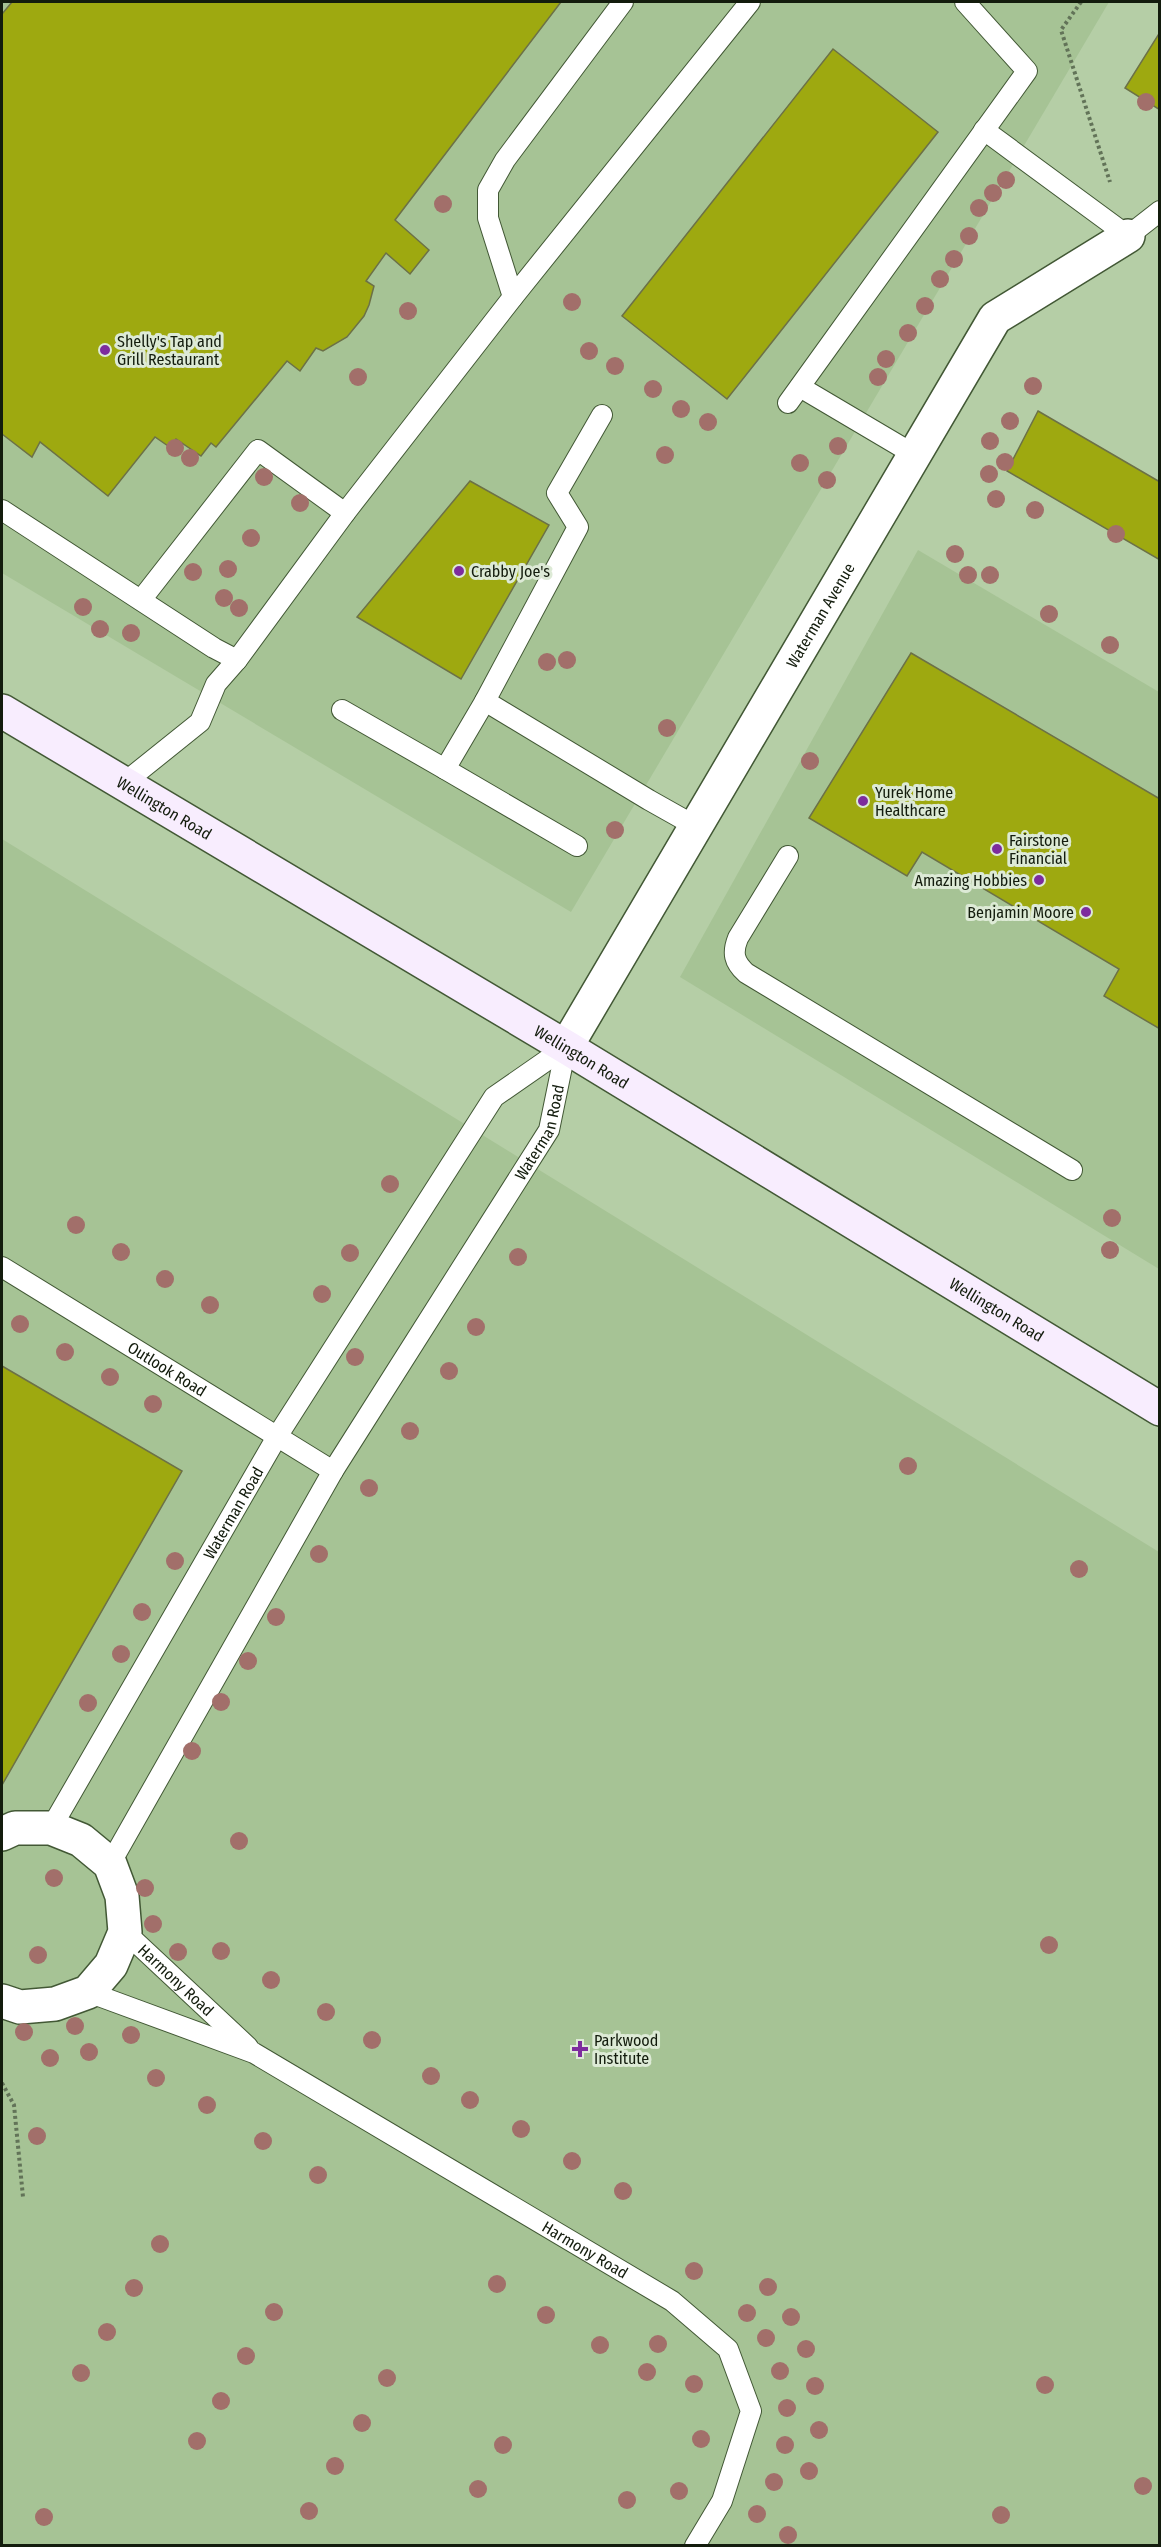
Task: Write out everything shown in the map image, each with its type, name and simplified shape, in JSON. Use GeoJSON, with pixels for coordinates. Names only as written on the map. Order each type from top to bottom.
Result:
{"type":"FeatureCollection","features":[{"type":"Feature","properties":{"kind":"main road","name":"Wellington Road"},"geometry":{"type":"LineString","coordinates":[[2,711],[566,1047],[1160,1409]]}},
{"type":"Feature","properties":{"kind":"street","name":"Waterman Avenue"},"geometry":{"type":"LineString","coordinates":[[566,1047],[995,318],[1128,236]]}},
{"type":"Feature","properties":{"kind":"street"},"geometry":{"type":"LineString","coordinates":[[2,1834],[15,1828],[51,1827],[81,1840],[110,1864],[122,1896],[125,1932],[111,1965],[88,1992],[55,2004],[20,2007],[2,2001]]}},
{"type":"Feature","properties":{"kind":"lane"},"geometry":{"type":"LineString","coordinates":[[513,297],[488,218],[488,190],[505,160],[623,2]]}},
{"type":"Feature","properties":{"kind":"lane"},"geometry":{"type":"LineString","coordinates":[[124,783],[200,722],[216,684],[237,660],[345,513],[513,297],[750,2]]}},
{"type":"Feature","properties":{"kind":"lane"},"geometry":{"type":"LineString","coordinates":[[788,403],[1027,71],[965,2]]}},
{"type":"Feature","properties":{"kind":"lane"},"geometry":{"type":"LineString","coordinates":[[984,130],[1128,236],[1160,212]]}},
{"type":"Feature","properties":{"kind":"lane"},"geometry":{"type":"LineString","coordinates":[[800,387],[915,454]]}},
{"type":"Feature","properties":{"kind":"lane"},"geometry":{"type":"LineString","coordinates":[[446,769],[578,527],[556,493],[602,415]]}},
{"type":"Feature","properties":{"kind":"lane"},"geometry":{"type":"LineString","coordinates":[[141,600],[258,450],[345,513]]}},
{"type":"Feature","properties":{"kind":"lane"},"geometry":{"type":"LineString","coordinates":[[2,510],[237,660]]}},
{"type":"Feature","properties":{"kind":"lane"},"geometry":{"type":"LineString","coordinates":[[485,701],[697,827]]}},
{"type":"Feature","properties":{"kind":"lane"},"geometry":{"type":"LineString","coordinates":[[342,710],[577,846]]}},
{"type":"Feature","properties":{"kind":"lane"},"geometry":{"type":"LineString","coordinates":[[788,856],[738,938],[734,947],[738,965],[746,973],[1072,1170]]}},
{"type":"Feature","properties":{"kind":"lane","name":"Waterman Road"},"geometry":{"type":"LineString","coordinates":[[51,1827],[278,1435],[494,1097],[566,1047]]}},
{"type":"Feature","properties":{"kind":"lane","name":"Waterman Road"},"geometry":{"type":"LineString","coordinates":[[110,1864],[333,1471],[549,1130],[566,1047]]}},
{"type":"Feature","properties":{"kind":"lane","name":"Outlook Road"},"geometry":{"type":"LineString","coordinates":[[2,1267],[333,1471]]}},
{"type":"Feature","properties":{"kind":"lane","name":"Harmony Road"},"geometry":{"type":"LineString","coordinates":[[125,1932],[254,2053]]}},
{"type":"Feature","properties":{"kind":"lane","name":"Harmony Road"},"geometry":{"type":"LineString","coordinates":[[88,1992],[254,2053],[672,2301],[728,2349],[751,2411],[722,2501],[695,2546]]}},
{"type":"Feature","properties":{"kind":"path"},"geometry":{"type":"LineString","coordinates":[[1080,2],[1060,30],[1128,236]]}},
{"type":"Feature","properties":{"kind":"path"},"geometry":{"type":"LineString","coordinates":[[2,2084],[14,2105],[23,2197]]}},
{"type":"Feature","properties":{"kind":"shaded area"},"geometry":{"type":"Polygon","coordinates":[[[2,2],[1109,2],[571,912],[2,573],[2,2]]]}},
{"type":"Feature","properties":{"kind":"shaded area"},"geometry":{"type":"Polygon","coordinates":[[[918,550],[1159,692],[1159,1269],[680,977],[918,550]]]}},
{"type":"Feature","properties":{"kind":"shaded area","name":"Parkwood Institute"},"geometry":{"type":"Polygon","coordinates":[[[2,839],[1159,1552],[1159,2545],[2,2545],[2,839]]]}},
{"type":"Feature","properties":{"kind":"building"},"geometry":{"type":"Polygon","coordinates":[[[12,2],[561,2],[395,220],[429,250],[410,274],[386,253],[366,281],[374,286],[364,316],[347,337],[323,351],[316,348],[300,371],[287,361],[216,447],[211,443],[201,456],[176,439],[171,448],[155,437],[108,496],[40,442],[32,457],[2,434],[2,14],[12,2]]]}},
{"type":"Feature","properties":{"kind":"building"},"geometry":{"type":"Polygon","coordinates":[[[1160,32],[1160,110],[1125,88],[1160,32]]]}},
{"type":"Feature","properties":{"kind":"building"},"geometry":{"type":"Polygon","coordinates":[[[833,49],[938,132],[727,399],[622,316],[833,49]]]}},
{"type":"Feature","properties":{"kind":"building"},"geometry":{"type":"Polygon","coordinates":[[[1038,411],[1160,482],[1160,560],[1007,471],[1038,411]]]}},
{"type":"Feature","properties":{"kind":"building","name":"Crabby Joe's"},"geometry":{"type":"Polygon","coordinates":[[[470,481],[549,525],[461,679],[357,617],[470,481]]]}},
{"type":"Feature","properties":{"kind":"building"},"geometry":{"type":"Polygon","coordinates":[[[911,653],[1160,799],[1160,1029],[1104,996],[1119,969],[922,852],[907,876],[809,818],[911,653]]]}},
{"type":"Feature","properties":{"kind":"building"},"geometry":{"type":"Polygon","coordinates":[[[2,1366],[182,1471],[2,1785],[2,1366]]]}},
{"type":"Feature","properties":{"kind":"place","name":"Shelly's Tap and Grill Restaurant"},"geometry":{"type":"Point","coordinates":[105,350]}},
{"type":"Feature","properties":{"kind":"place","name":"Crabby Joe's"},"geometry":{"type":"Point","coordinates":[459,571]}},
{"type":"Feature","properties":{"kind":"place","name":"Yurek Home Healthcare"},"geometry":{"type":"Point","coordinates":[863,801]}},
{"type":"Feature","properties":{"kind":"place","name":"Fairstone Financial"},"geometry":{"type":"Point","coordinates":[997,849]}},
{"type":"Feature","properties":{"kind":"place","name":"Amazing Hobbies"},"geometry":{"type":"Point","coordinates":[1039,880]}},
{"type":"Feature","properties":{"kind":"place","name":"Benjamin Moore"},"geometry":{"type":"Point","coordinates":[1086,912]}},
{"type":"Feature","properties":{"kind":"place","name":"Parkwood Institute"},"geometry":{"type":"Point","coordinates":[580,2049]}}]}
